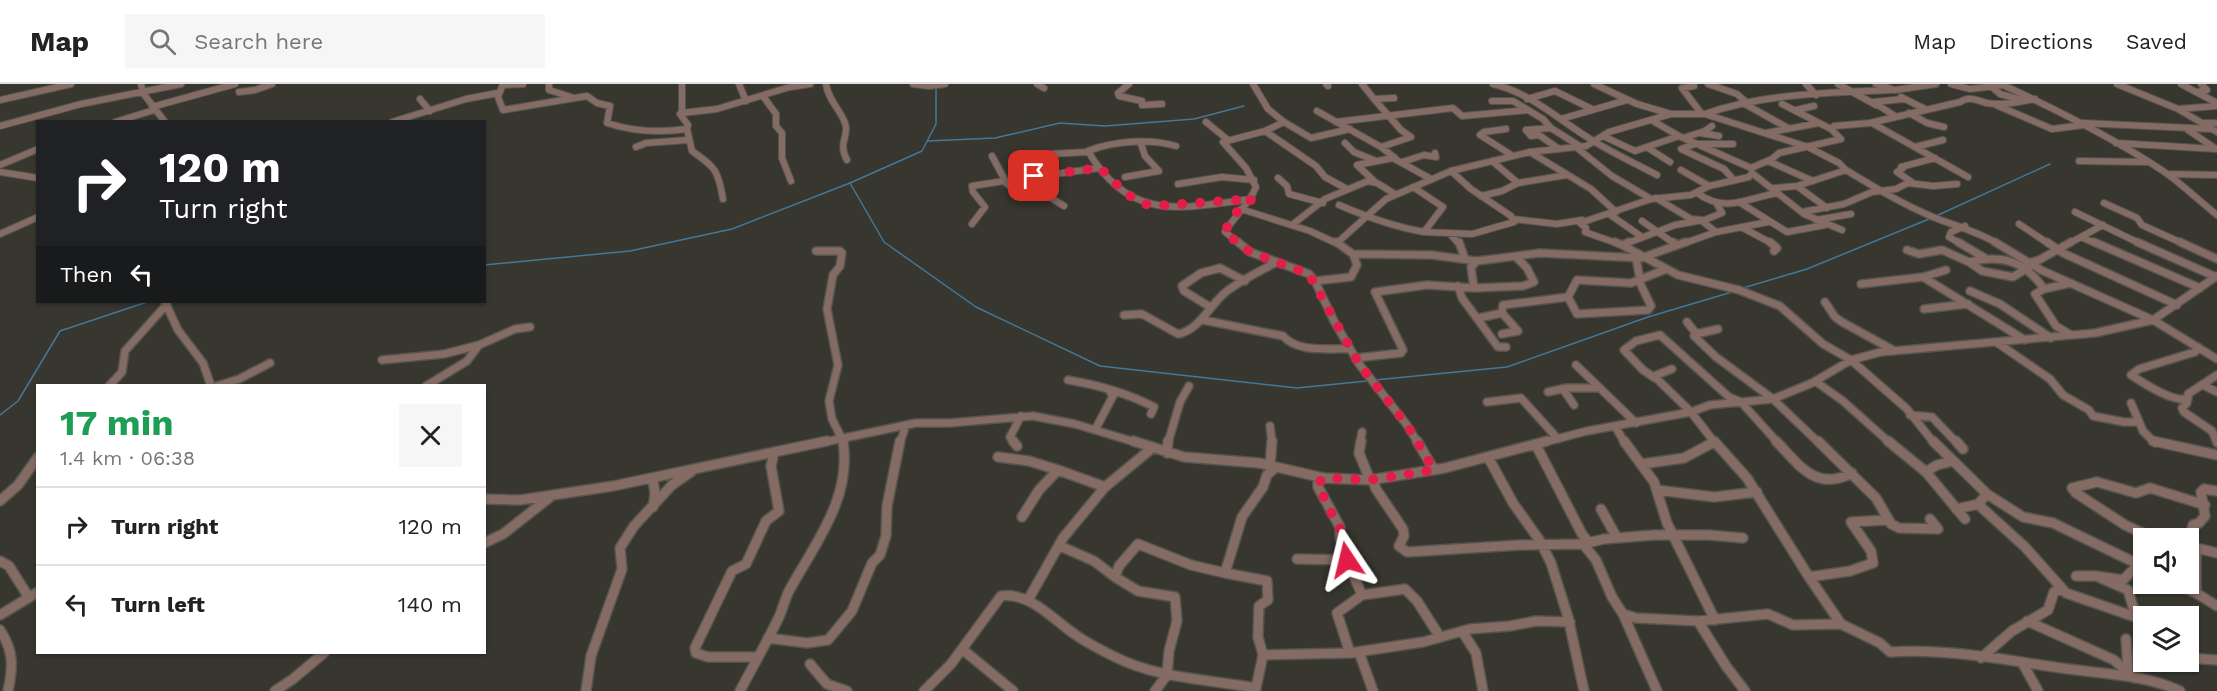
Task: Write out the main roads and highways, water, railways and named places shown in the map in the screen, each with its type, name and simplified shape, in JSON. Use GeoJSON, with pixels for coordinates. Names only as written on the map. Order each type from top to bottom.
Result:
{"type":"FeatureCollection","features":[{"type":"Feature","properties":{"kind":"waterway"},"geometry":{"type":"LineString","coordinates":[[850,183],[922,151],[936,124],[936,88]]}},
{"type":"Feature","properties":{"kind":"waterway"},"geometry":{"type":"LineString","coordinates":[[928,141],[995,138],[1060,123],[1105,126],[1194,119],[1244,106]]}},
{"type":"Feature","properties":{"kind":"waterway"},"geometry":{"type":"LineString","coordinates":[[1936,216],[2050,164]]}},
{"type":"Feature","properties":{"kind":"waterway"},"geometry":{"type":"LineString","coordinates":[[486,265],[630,251],[732,229],[850,183]]}},
{"type":"Feature","properties":{"kind":"waterway"},"geometry":{"type":"LineString","coordinates":[[850,183],[884,242],[976,307],[1100,366],[1297,388],[1367,381]]}},
{"type":"Feature","properties":{"kind":"waterway"},"geometry":{"type":"LineString","coordinates":[[1743,288],[1807,269],[1929,219]]}},
{"type":"Feature","properties":{"kind":"waterway"},"geometry":{"type":"LineString","coordinates":[[1375,380],[1507,367],[1648,317],[1732,292]]}},
{"type":"Feature","properties":{"kind":"waterway"},"geometry":{"type":"LineString","coordinates":[[0,415],[18,401],[60,331],[144,303]]}}]}
